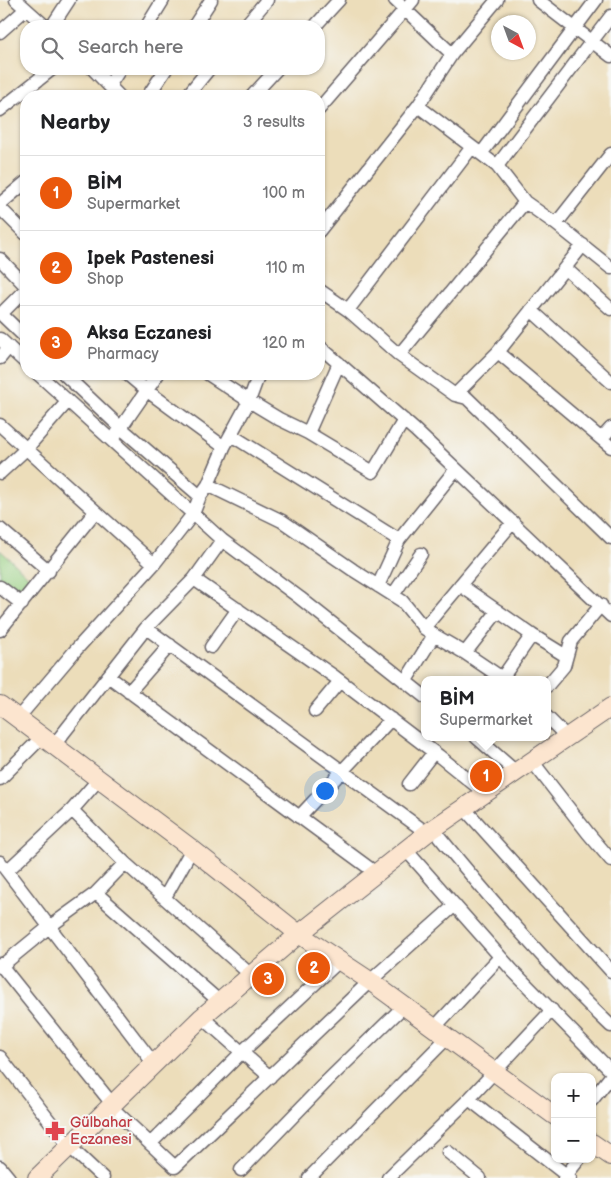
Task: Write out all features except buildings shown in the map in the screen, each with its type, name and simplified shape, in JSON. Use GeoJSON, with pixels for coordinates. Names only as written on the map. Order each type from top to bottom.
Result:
{"type":"FeatureCollection","features":[{"type":"Feature","properties":{"kind":"main road"},"geometry":{"type":"LineString","coordinates":[[0,705],[192,849],[299,934],[338,962],[370,981],[551,1113]]}},
{"type":"Feature","properties":{"kind":"main road"},"geometry":{"type":"LineString","coordinates":[[37,1178],[202,1017],[299,934],[430,831],[567,737],[609,713]]}},
{"type":"Feature","properties":{"kind":"main road"},"geometry":{"type":"LineString","coordinates":[[596,1146],[611,1156]]}},
{"type":"Feature","properties":{"kind":"street"},"geometry":{"type":"LineString","coordinates":[[16,0],[38,20]]}},
{"type":"Feature","properties":{"kind":"street"},"geometry":{"type":"LineString","coordinates":[[56,20],[69,0]]}},
{"type":"Feature","properties":{"kind":"street"},"geometry":{"type":"LineString","coordinates":[[151,20],[163,0]]}},
{"type":"Feature","properties":{"kind":"street"},"geometry":{"type":"LineString","coordinates":[[198,20],[211,0]]}},
{"type":"Feature","properties":{"kind":"street"},"geometry":{"type":"LineString","coordinates":[[250,20],[266,0]]}},
{"type":"Feature","properties":{"kind":"street"},"geometry":{"type":"LineString","coordinates":[[321,20],[339,0]]}},
{"type":"Feature","properties":{"kind":"street"},"geometry":{"type":"LineString","coordinates":[[325,224],[418,106],[452,54],[497,0]]}},
{"type":"Feature","properties":{"kind":"street"},"geometry":{"type":"LineString","coordinates":[[538,0],[611,56]]}},
{"type":"Feature","properties":{"kind":"street"},"geometry":{"type":"LineString","coordinates":[[348,310],[575,29],[596,0]]}},
{"type":"Feature","properties":{"kind":"street"},"geometry":{"type":"LineString","coordinates":[[325,102],[405,3],[452,54]]}},
{"type":"Feature","properties":{"kind":"street"},"geometry":{"type":"LineString","coordinates":[[0,32],[26,9]]}},
{"type":"Feature","properties":{"kind":"street"},"geometry":{"type":"LineString","coordinates":[[497,166],[611,16]]}},
{"type":"Feature","properties":{"kind":"street"},"geometry":{"type":"LineString","coordinates":[[25,90],[44,75]]}},
{"type":"Feature","properties":{"kind":"street"},"geometry":{"type":"LineString","coordinates":[[99,75],[114,90]]}},
{"type":"Feature","properties":{"kind":"street"},"geometry":{"type":"LineString","coordinates":[[110,86],[116,75]]}},
{"type":"Feature","properties":{"kind":"street"},"geometry":{"type":"LineString","coordinates":[[152,90],[162,75]]}},
{"type":"Feature","properties":{"kind":"street"},"geometry":{"type":"LineString","coordinates":[[192,90],[205,75]]}},
{"type":"Feature","properties":{"kind":"street"},"geometry":{"type":"LineString","coordinates":[[258,90],[271,75]]}},
{"type":"Feature","properties":{"kind":"street"},"geometry":{"type":"LineString","coordinates":[[0,110],[20,94]]}},
{"type":"Feature","properties":{"kind":"street"},"geometry":{"type":"LineString","coordinates":[[418,106],[497,166],[525,202],[610,267]]}},
{"type":"Feature","properties":{"kind":"street"},"geometry":{"type":"LineString","coordinates":[[556,224],[611,154]]}},
{"type":"Feature","properties":{"kind":"street"},"geometry":{"type":"LineString","coordinates":[[0,204],[20,191]]}},
{"type":"Feature","properties":{"kind":"street"},"geometry":{"type":"LineString","coordinates":[[399,355],[525,202]]}},
{"type":"Feature","properties":{"kind":"street"},"geometry":{"type":"LineString","coordinates":[[0,208],[20,228]]}},
{"type":"Feature","properties":{"kind":"street"},"geometry":{"type":"LineString","coordinates":[[455,395],[498,352],[583,245]]}},
{"type":"Feature","properties":{"kind":"street"},"geometry":{"type":"LineString","coordinates":[[0,260],[20,281]]}},
{"type":"Feature","properties":{"kind":"street"},"geometry":{"type":"LineString","coordinates":[[565,268],[611,309]]}},
{"type":"Feature","properties":{"kind":"street"},"geometry":{"type":"LineString","coordinates":[[20,293],[1,314],[20,332]]}},
{"type":"Feature","properties":{"kind":"street"},"geometry":{"type":"LineString","coordinates":[[325,294],[348,310],[399,355],[455,395],[467,398],[611,538]]}},
{"type":"Feature","properties":{"kind":"street"},"geometry":{"type":"LineString","coordinates":[[531,310],[611,382]]}},
{"type":"Feature","properties":{"kind":"street"},"geometry":{"type":"LineString","coordinates":[[0,358],[5,343],[20,357]]}},
{"type":"Feature","properties":{"kind":"street"},"geometry":{"type":"LineString","coordinates":[[325,351],[404,420],[514,522],[611,616]]}},
{"type":"Feature","properties":{"kind":"street"},"geometry":{"type":"LineString","coordinates":[[498,352],[606,442],[611,428]]}},
{"type":"Feature","properties":{"kind":"street"},"geometry":{"type":"LineString","coordinates":[[308,433],[339,363]]}},
{"type":"Feature","properties":{"kind":"street"},"geometry":{"type":"LineString","coordinates":[[45,380],[222,540],[300,598],[421,694]]}},
{"type":"Feature","properties":{"kind":"street"},"geometry":{"type":"LineString","coordinates":[[70,380],[121,428],[200,496]]}},
{"type":"Feature","properties":{"kind":"street"},"geometry":{"type":"LineString","coordinates":[[134,380],[224,447]]}},
{"type":"Feature","properties":{"kind":"street"},"geometry":{"type":"LineString","coordinates":[[112,441],[154,380]]}},
{"type":"Feature","properties":{"kind":"street"},"geometry":{"type":"LineString","coordinates":[[217,380],[279,419],[308,433],[372,472],[404,420]]}},
{"type":"Feature","properties":{"kind":"street"},"geometry":{"type":"LineString","coordinates":[[18,718],[74,652],[154,564],[193,514],[224,447],[249,401],[257,380]]}},
{"type":"Feature","properties":{"kind":"street"},"geometry":{"type":"LineString","coordinates":[[0,472],[26,449],[68,401]]}},
{"type":"Feature","properties":{"kind":"street"},"geometry":{"type":"LineString","coordinates":[[0,425],[154,564]]}},
{"type":"Feature","properties":{"kind":"street"},"geometry":{"type":"LineString","coordinates":[[230,435],[399,540]]}},
{"type":"Feature","properties":{"kind":"street"},"geometry":{"type":"LineString","coordinates":[[378,586],[399,540],[456,469]]}},
{"type":"Feature","properties":{"kind":"street"},"geometry":{"type":"LineString","coordinates":[[208,485],[282,521],[402,601],[429,632],[499,676]]}},
{"type":"Feature","properties":{"kind":"street"},"geometry":{"type":"LineString","coordinates":[[0,630],[95,512]]}},
{"type":"Feature","properties":{"kind":"street"},"geometry":{"type":"LineString","coordinates":[[405,682],[429,632],[460,585],[514,522]]}},
{"type":"Feature","properties":{"kind":"street"},"geometry":{"type":"LineString","coordinates":[[0,529],[49,570]]}},
{"type":"Feature","properties":{"kind":"street"},"geometry":{"type":"LineString","coordinates":[[0,780],[48,741],[108,676],[146,628],[194,578],[222,540]]}},
{"type":"Feature","properties":{"kind":"street"},"geometry":{"type":"LineString","coordinates":[[393,595],[421,554]]}},
{"type":"Feature","properties":{"kind":"street"},"geometry":{"type":"LineString","coordinates":[[194,578],[340,680],[485,793]]}},
{"type":"Feature","properties":{"kind":"street"},"geometry":{"type":"LineString","coordinates":[[460,585],[566,656]]}},
{"type":"Feature","properties":{"kind":"street"},"geometry":{"type":"LineString","coordinates":[[0,587],[22,604]]}},
{"type":"Feature","properties":{"kind":"street"},"geometry":{"type":"LineString","coordinates":[[551,681],[564,666],[571,641],[600,605]]}},
{"type":"Feature","properties":{"kind":"street"},"geometry":{"type":"LineString","coordinates":[[211,647],[238,609]]}},
{"type":"Feature","properties":{"kind":"street"},"geometry":{"type":"LineString","coordinates":[[465,653],[498,611]]}},
{"type":"Feature","properties":{"kind":"street"},"geometry":{"type":"LineString","coordinates":[[146,628],[343,772],[430,831],[479,886],[611,1026]]}},
{"type":"Feature","properties":{"kind":"street"},"geometry":{"type":"LineString","coordinates":[[505,676],[532,635]]}},
{"type":"Feature","properties":{"kind":"street"},"geometry":{"type":"LineString","coordinates":[[129,692],[170,645]]}},
{"type":"Feature","properties":{"kind":"street"},"geometry":{"type":"LineString","coordinates":[[108,676],[376,873]]}},
{"type":"Feature","properties":{"kind":"street"},"geometry":{"type":"LineString","coordinates":[[315,712],[340,680]]}},
{"type":"Feature","properties":{"kind":"street"},"geometry":{"type":"LineString","coordinates":[[300,817],[391,719]]}},
{"type":"Feature","properties":{"kind":"street"},"geometry":{"type":"LineString","coordinates":[[551,721],[567,737]]}},
{"type":"Feature","properties":{"kind":"street"},"geometry":{"type":"LineString","coordinates":[[481,741],[516,772]]}},
{"type":"Feature","properties":{"kind":"street"},"geometry":{"type":"LineString","coordinates":[[409,784],[434,752]]}},
{"type":"Feature","properties":{"kind":"street"},"geometry":{"type":"LineString","coordinates":[[532,761],[611,860]]}},
{"type":"Feature","properties":{"kind":"street"},"geometry":{"type":"LineString","coordinates":[[99,779],[72,810],[4,866],[49,928],[154,1064]]}},
{"type":"Feature","properties":{"kind":"street"},"geometry":{"type":"LineString","coordinates":[[464,807],[611,971]]}},
{"type":"Feature","properties":{"kind":"street"},"geometry":{"type":"LineString","coordinates":[[72,810],[124,863],[165,897],[251,976]]}},
{"type":"Feature","properties":{"kind":"street"},"geometry":{"type":"LineString","coordinates":[[165,897],[192,849]]}},
{"type":"Feature","properties":{"kind":"street"},"geometry":{"type":"LineString","coordinates":[[406,850],[500,957],[611,1071]]}},
{"type":"Feature","properties":{"kind":"street"},"geometry":{"type":"LineString","coordinates":[[124,863],[96,893],[0,966],[112,1106],[175,1167],[370,981],[455,905]]}},
{"type":"Feature","properties":{"kind":"street"},"geometry":{"type":"LineString","coordinates":[[96,893],[220,1002]]}},
{"type":"Feature","properties":{"kind":"street"},"geometry":{"type":"LineString","coordinates":[[309,1178],[440,1033],[500,957]]}},
{"type":"Feature","properties":{"kind":"street"},"geometry":{"type":"LineString","coordinates":[[150,1144],[242,1052],[338,962]]}},
{"type":"Feature","properties":{"kind":"street"},"geometry":{"type":"LineString","coordinates":[[240,1170],[404,1006]]}},
{"type":"Feature","properties":{"kind":"street"},"geometry":{"type":"LineString","coordinates":[[388,1178],[469,1099],[552,1010]]}},
{"type":"Feature","properties":{"kind":"street"},"geometry":{"type":"LineString","coordinates":[[202,1017],[270,1078]]}},
{"type":"Feature","properties":{"kind":"street"},"geometry":{"type":"LineString","coordinates":[[0,1057],[69,1146],[103,1178]]}},
{"type":"Feature","properties":{"kind":"street"},"geometry":{"type":"LineString","coordinates":[[596,1095],[611,1076]]}},
{"type":"Feature","properties":{"kind":"street"},"geometry":{"type":"LineString","coordinates":[[469,1099],[567,1177],[576,1163]]}},
{"type":"Feature","properties":{"kind":"street"},"geometry":{"type":"LineString","coordinates":[[448,1152],[480,1178]]}},
{"type":"Feature","properties":{"kind":"street"},"geometry":{"type":"LineString","coordinates":[[0,1167],[9,1178]]}},
{"type":"Feature","properties":{"kind":"street"},"geometry":{"type":"LineString","coordinates":[[398,1169],[408,1178]]}},
{"type":"Feature","properties":{"kind":"green space"},"geometry":{"type":"Polygon","coordinates":[[[0,550],[32,580],[19,594],[0,580],[0,550]]]}},
{"type":"Feature","properties":{"kind":"place","name":"BİM"},"geometry":{"type":"Point","coordinates":[486,776]}},
{"type":"Feature","properties":{"kind":"place","name":"Ipek Pastenesi"},"geometry":{"type":"Point","coordinates":[314,968]}},
{"type":"Feature","properties":{"kind":"place","name":"Aksa Eczanesi"},"geometry":{"type":"Point","coordinates":[268,979]}},
{"type":"Feature","properties":{"kind":"place","name":"Gülbahar Eczanesi"},"geometry":{"type":"Point","coordinates":[55,1131]}}]}
